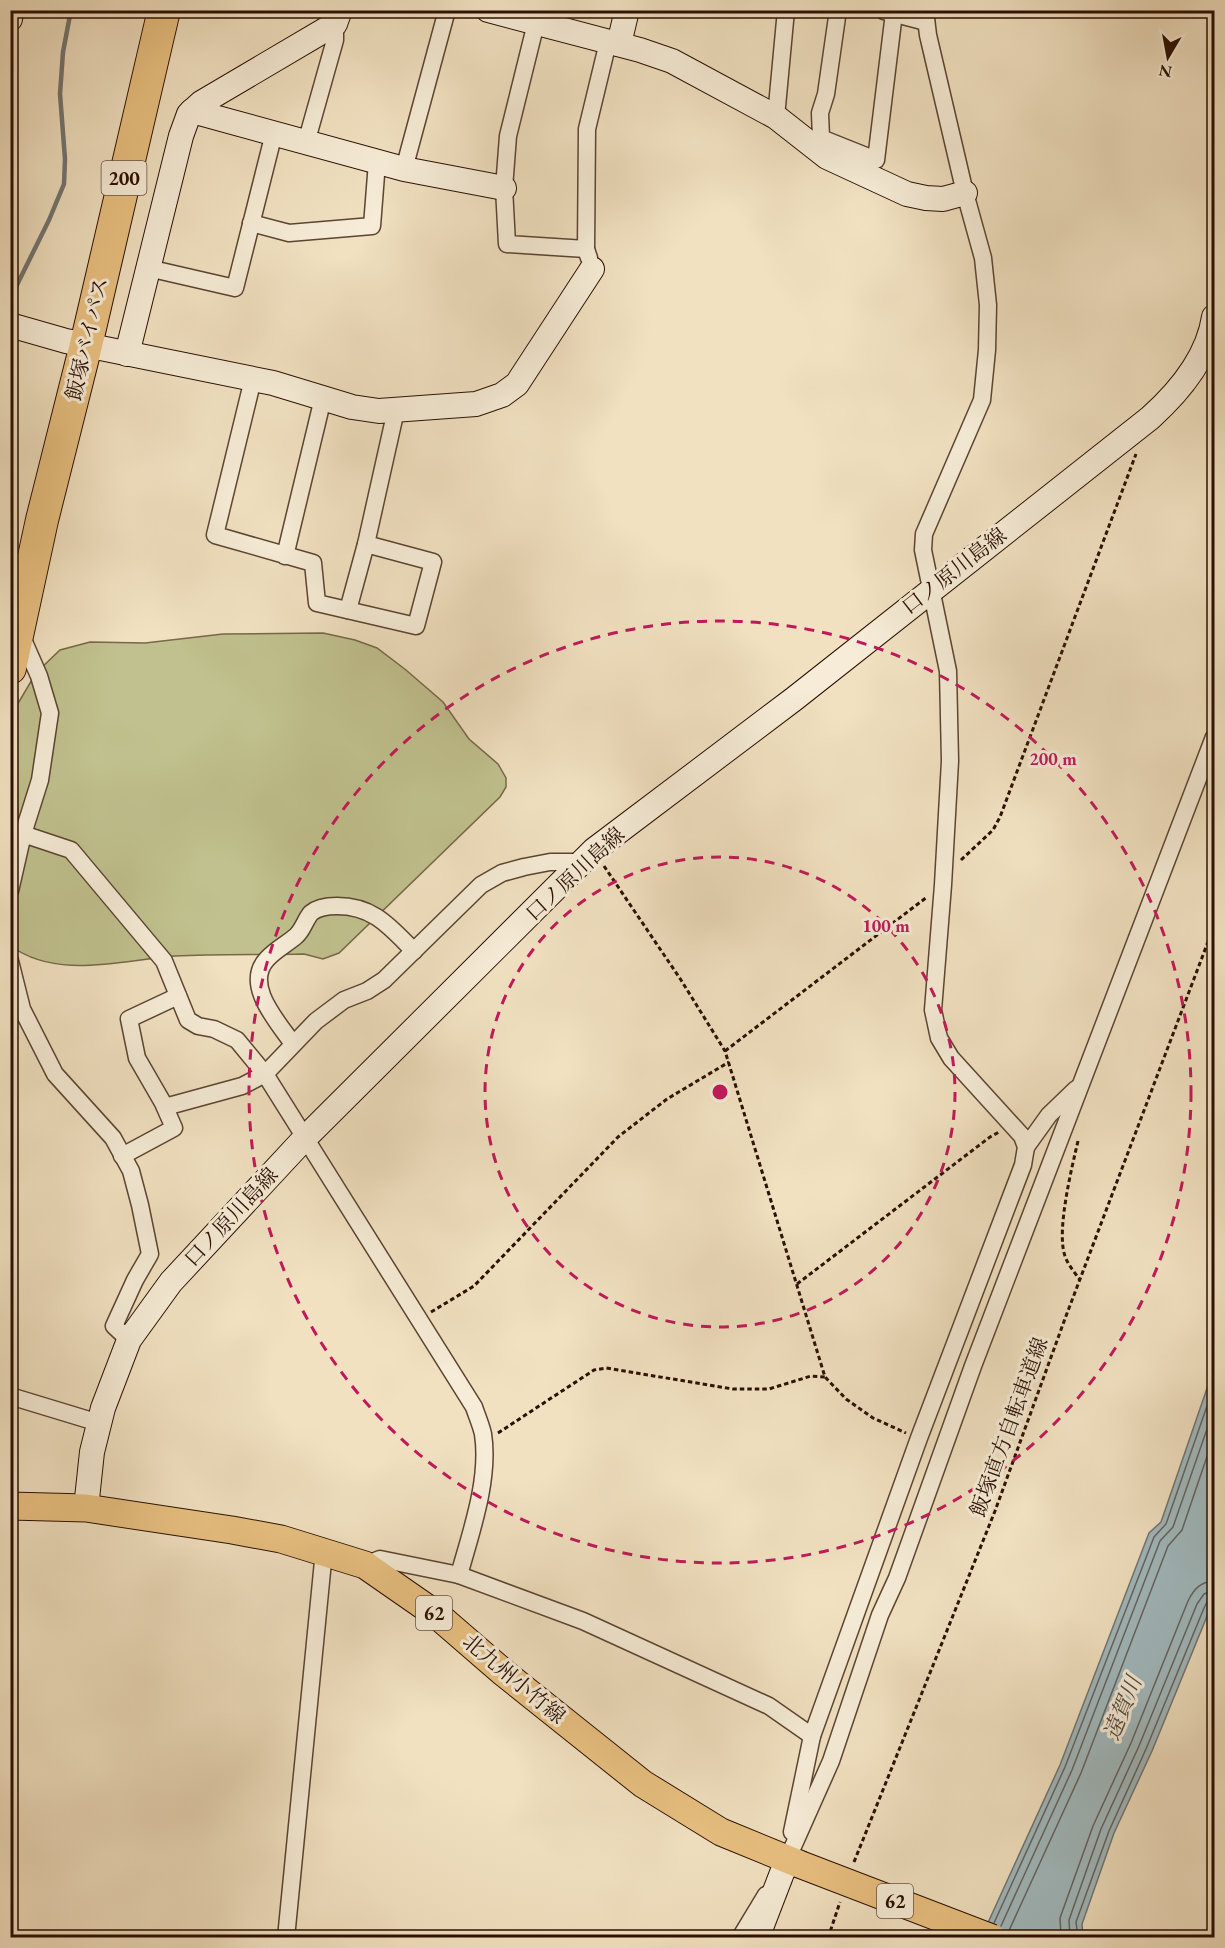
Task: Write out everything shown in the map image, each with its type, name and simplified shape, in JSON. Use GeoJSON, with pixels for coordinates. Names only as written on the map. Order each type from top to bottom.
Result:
{"type":"FeatureCollection","features":[{"type":"Feature","properties":{"kind":"highway","name":"200"},"geometry":{"type":"LineString","coordinates":[[10,575],[76,343],[143,10]]}},
{"type":"Feature","properties":{"kind":"highway","name":"飯塚バイパス"},"geometry":{"type":"LineString","coordinates":[[10,668],[42,520],[76,343],[164,10]]}},
{"type":"Feature","properties":{"kind":"main road","name":"北九州小竹線"},"geometry":{"type":"LineString","coordinates":[[10,1506],[86,1508],[231,1530],[281,1539],[365,1565],[437,1615],[504,1673],[643,1784],[720,1832],[789,1866],[992,1938]]}},
{"type":"Feature","properties":{"kind":"street"},"geometry":{"type":"LineString","coordinates":[[10,19],[11,10]]}},
{"type":"Feature","properties":{"kind":"street"},"geometry":{"type":"LineString","coordinates":[[404,169],[447,10]]}},
{"type":"Feature","properties":{"kind":"street"},"geometry":{"type":"LineString","coordinates":[[488,10],[538,17],[672,61],[776,117],[827,157],[874,169]]}},
{"type":"Feature","properties":{"kind":"street"},"geometry":{"type":"LineString","coordinates":[[10,325],[76,343],[273,383],[352,407],[379,411],[476,404],[502,395],[517,384],[589,259],[585,163],[587,129],[613,43],[627,10]]}},
{"type":"Feature","properties":{"kind":"street"},"geometry":{"type":"LineString","coordinates":[[776,117],[786,10]]}},
{"type":"Feature","properties":{"kind":"street"},"geometry":{"type":"LineString","coordinates":[[837,10],[826,94],[820,113],[821,138],[874,169],[907,194],[943,199],[965,193]]}},
{"type":"Feature","properties":{"kind":"street"},"geometry":{"type":"LineString","coordinates":[[874,169],[889,12],[925,16],[965,193],[983,258],[988,305],[987,351],[982,400],[924,534],[923,550],[930,591],[948,671],[950,760],[933,1010],[939,1038],[951,1058],[1013,1125],[1022,1136],[1026,1147]]}},
{"type":"Feature","properties":{"kind":"street"},"geometry":{"type":"LineString","coordinates":[[127,354],[184,124],[192,111],[338,17]]}},
{"type":"Feature","properties":{"kind":"street"},"geometry":{"type":"LineString","coordinates":[[306,143],[335,40],[338,17]]}},
{"type":"Feature","properties":{"kind":"street"},"geometry":{"type":"LineString","coordinates":[[538,17],[508,136],[504,188],[507,244],[589,259]]}},
{"type":"Feature","properties":{"kind":"street"},"geometry":{"type":"LineString","coordinates":[[192,111],[404,169],[504,188]]}},
{"type":"Feature","properties":{"kind":"street"},"geometry":{"type":"LineString","coordinates":[[148,268],[235,288],[274,133]]}},
{"type":"Feature","properties":{"kind":"street"},"geometry":{"type":"LineString","coordinates":[[251,223],[289,233],[372,226],[377,162]]}},
{"type":"Feature","properties":{"kind":"street","name":"口ノ原川島線"},"geometry":{"type":"LineString","coordinates":[[86,1508],[92,1452],[99,1423],[129,1340],[171,1282],[304,1139],[588,856],[794,699],[1164,405],[1192,370],[1206,345],[1215,317]]}},
{"type":"Feature","properties":{"kind":"street"},"geometry":{"type":"LineString","coordinates":[[253,379],[215,535],[313,563],[317,603],[417,626],[434,562],[366,544]]}},
{"type":"Feature","properties":{"kind":"street"},"geometry":{"type":"LineString","coordinates":[[285,555],[324,398]]}},
{"type":"Feature","properties":{"kind":"street"},"geometry":{"type":"LineString","coordinates":[[348,610],[366,544],[396,410]]}},
{"type":"Feature","properties":{"kind":"street"},"geometry":{"type":"LineString","coordinates":[[10,891],[22,834],[40,780],[51,713],[39,676],[18,630]]}},
{"type":"Feature","properties":{"kind":"street"},"geometry":{"type":"LineString","coordinates":[[758,1938],[831,1761],[880,1615],[897,1578],[973,1366],[1215,737]]}},
{"type":"Feature","properties":{"kind":"street"},"geometry":{"type":"LineString","coordinates":[[22,834],[72,850],[164,961],[188,1020],[237,1040],[265,1074],[474,1407],[483,1433],[484,1463],[476,1514],[459,1575]]}},
{"type":"Feature","properties":{"kind":"street"},"geometry":{"type":"LineString","coordinates":[[165,1107],[242,1086],[265,1074],[293,1044],[344,1000],[367,991],[384,980],[481,885],[502,873],[588,856]]}},
{"type":"Feature","properties":{"kind":"street"},"geometry":{"type":"LineString","coordinates":[[293,1044],[263,997],[259,984],[260,973],[270,956],[302,931],[311,913],[326,906],[344,906],[372,913],[384,920],[414,951]]}},
{"type":"Feature","properties":{"kind":"street"},"geometry":{"type":"LineString","coordinates":[[10,961],[22,1009],[55,1074],[113,1138],[131,1171],[150,1254],[114,1326],[129,1340]]}},
{"type":"Feature","properties":{"kind":"street"},"geometry":{"type":"LineString","coordinates":[[122,1156],[174,1128],[165,1107],[137,1058],[129,1019],[178,996]]}},
{"type":"Feature","properties":{"kind":"street"},"geometry":{"type":"LineString","coordinates":[[740,1938],[761,1901],[789,1866],[812,1736],[919,1438],[1023,1165],[1026,1147],[1049,1115],[1081,1084]]}},
{"type":"Feature","properties":{"kind":"street"},"geometry":{"type":"LineString","coordinates":[[10,1396],[99,1423]]}},
{"type":"Feature","properties":{"kind":"street"},"geometry":{"type":"LineString","coordinates":[[286,1938],[324,1551]]}},
{"type":"Feature","properties":{"kind":"street"},"geometry":{"type":"LineString","coordinates":[[365,1565],[380,1558],[459,1575],[583,1621],[769,1706],[812,1736]]}},
{"type":"Feature","properties":{"kind":"path"},"geometry":{"type":"LineString","coordinates":[[725,1051],[943,880],[993,830],[1000,817],[1139,445],[1140,434],[1136,429]]}},
{"type":"Feature","properties":{"kind":"path"},"geometry":{"type":"LineString","coordinates":[[588,856],[681,980],[725,1051],[825,1377],[846,1399],[873,1418],[919,1438]]}},
{"type":"Feature","properties":{"kind":"path","name":"飯塚直方自転車道線"},"geometry":{"type":"LineString","coordinates":[[854,1863],[994,1511],[1215,926]]}},
{"type":"Feature","properties":{"kind":"path"},"geometry":{"type":"LineString","coordinates":[[418,1320],[474,1286],[618,1137],[667,1099],[729,1062]]}},
{"type":"Feature","properties":{"kind":"path"},"geometry":{"type":"LineString","coordinates":[[796,1284],[990,1137],[1013,1125]]}},
{"type":"Feature","properties":{"kind":"path"},"geometry":{"type":"LineString","coordinates":[[1079,1134],[1066,1191],[1063,1238],[1065,1256],[1080,1280]]}},
{"type":"Feature","properties":{"kind":"path"},"geometry":{"type":"LineString","coordinates":[[483,1443],[594,1370],[606,1368],[733,1389],[769,1389],[811,1376],[825,1377]]}},
{"type":"Feature","properties":{"kind":"path"},"geometry":{"type":"LineString","coordinates":[[828,1938],[843,1895]]}},
{"type":"Feature","properties":{"kind":"green space"},"geometry":{"type":"Polygon","coordinates":[[[323,633],[355,640],[377,648],[443,702],[469,739],[498,764],[506,778],[506,787],[500,797],[339,953],[323,959],[304,954],[207,955],[175,956],[112,964],[69,965],[29,956],[11,946],[11,726],[17,705],[36,673],[60,650],[90,642],[145,643],[223,634],[323,633]]]}},
{"type":"Feature","properties":{"kind":"water","name":"遠賀川"},"geometry":{"type":"Polygon","coordinates":[[[1214,1368],[1214,1599],[1152,1751],[1114,1833],[1082,1924],[1083,1937],[981,1938],[1060,1765],[1149,1533],[1161,1522],[1214,1368]]]}},
{"type":"Feature","properties":{"kind":"waterway"},"geometry":{"type":"LineString","coordinates":[[10,299],[64,184],[65,159],[60,94],[63,52],[71,10]]}}]}
